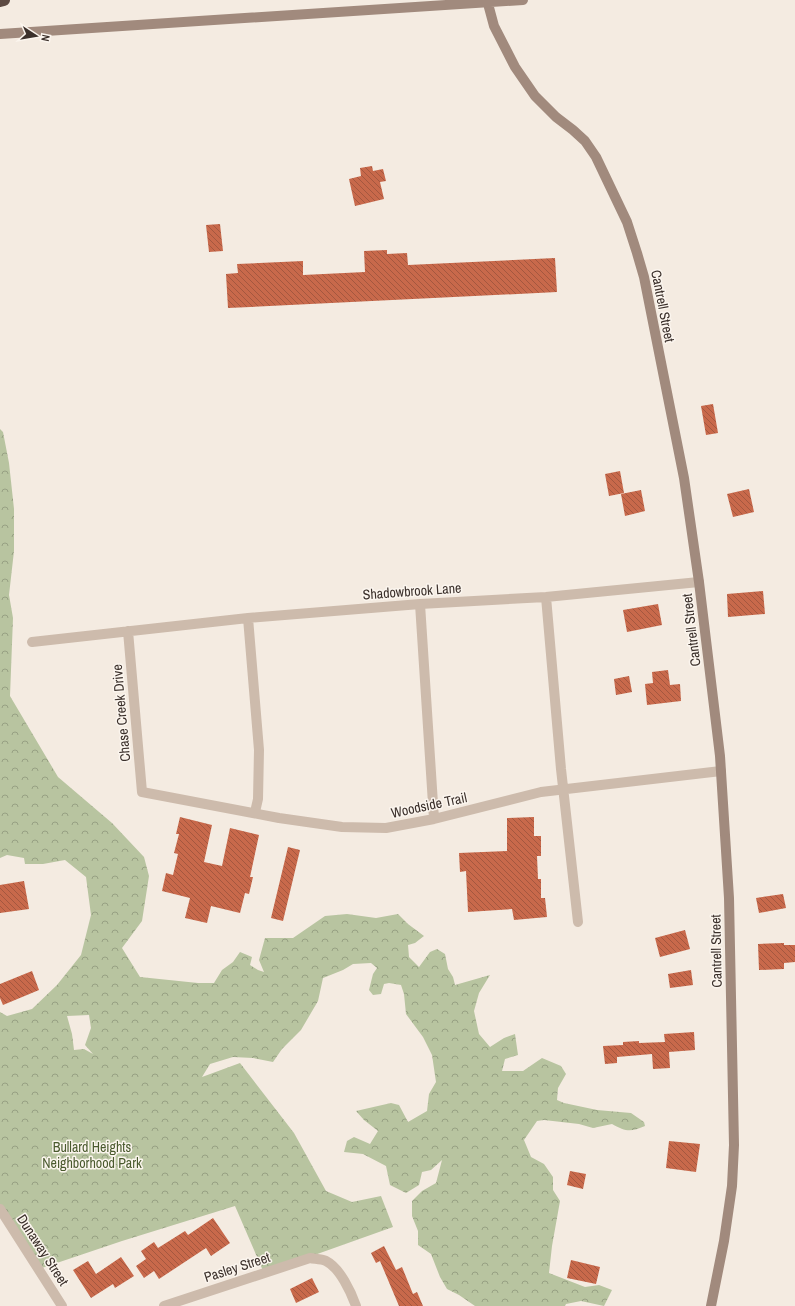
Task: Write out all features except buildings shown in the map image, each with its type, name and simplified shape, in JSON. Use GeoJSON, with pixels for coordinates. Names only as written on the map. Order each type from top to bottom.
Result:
{"type":"FeatureCollection","features":[{"type":"Feature","properties":{"kind":"highway"},"geometry":{"type":"LineString","coordinates":[[0,1],[4,0]]}},
{"type":"Feature","properties":{"kind":"street"},"geometry":{"type":"LineString","coordinates":[[0,34],[487,1],[523,0]]}},
{"type":"Feature","properties":{"kind":"street","name":"Cantrell Street"},"geometry":{"type":"LineString","coordinates":[[487,1],[494,26],[515,67],[534,96],[588,145],[596,157],[627,222],[638,253],[644,277],[684,478],[699,582],[721,771],[729,898],[734,1145],[732,1186],[724,1241],[711,1306]]}},
{"type":"Feature","properties":{"kind":"street","name":"Shadowbrook Lane"},"geometry":{"type":"LineString","coordinates":[[32,642],[248,618],[420,604],[546,596],[699,582]]}},
{"type":"Feature","properties":{"kind":"street"},"geometry":{"type":"LineString","coordinates":[[546,596],[563,789],[578,922]]}},
{"type":"Feature","properties":{"kind":"street"},"geometry":{"type":"LineString","coordinates":[[420,604],[434,819]]}},
{"type":"Feature","properties":{"kind":"street"},"geometry":{"type":"LineString","coordinates":[[248,618],[259,750],[258,799],[256,812]]}},
{"type":"Feature","properties":{"kind":"street","name":"Chase Creek Drive"},"geometry":{"type":"LineString","coordinates":[[128,631],[142,792]]}},
{"type":"Feature","properties":{"kind":"street","name":"Woodside Trail"},"geometry":{"type":"LineString","coordinates":[[142,792],[256,812],[279,818],[342,827],[386,828],[434,819],[541,792],[721,771]]}},
{"type":"Feature","properties":{"kind":"street","name":"Dunaway Street"},"geometry":{"type":"LineString","coordinates":[[0,1209],[62,1306]]}},
{"type":"Feature","properties":{"kind":"street","name":"Pasley Street"},"geometry":{"type":"LineString","coordinates":[[164,1306],[310,1258],[320,1259],[332,1265],[340,1274],[351,1292],[356,1306]]}},
{"type":"Feature","properties":{"kind":"green space","name":"Bullard Heights Neighborhood Park"},"geometry":{"type":"Polygon","coordinates":[[[0,429],[3,432],[9,463],[14,509],[14,551],[9,595],[13,618],[10,696],[58,777],[112,823],[144,857],[149,876],[142,921],[122,948],[140,977],[198,983],[214,983],[222,970],[233,962],[240,952],[252,957],[250,965],[264,972],[259,960],[265,938],[293,938],[325,916],[347,914],[376,918],[398,914],[424,936],[415,943],[408,945],[409,957],[419,967],[430,952],[437,949],[445,954],[448,969],[453,977],[455,985],[490,975],[479,993],[474,1011],[479,1034],[490,1047],[504,1038],[515,1034],[518,1055],[505,1059],[502,1071],[523,1071],[542,1058],[561,1066],[566,1074],[558,1088],[557,1100],[564,1103],[597,1110],[631,1113],[644,1122],[645,1126],[632,1130],[625,1130],[612,1124],[593,1128],[579,1124],[544,1120],[537,1121],[524,1140],[531,1157],[544,1164],[553,1177],[553,1190],[560,1201],[549,1273],[585,1287],[599,1285],[612,1290],[604,1306],[581,1301],[566,1304],[565,1306],[475,1306],[447,1289],[440,1277],[431,1254],[418,1245],[418,1231],[412,1216],[412,1201],[422,1191],[436,1183],[442,1160],[431,1170],[422,1172],[419,1185],[406,1193],[390,1185],[386,1166],[363,1154],[344,1152],[347,1141],[354,1137],[370,1144],[378,1131],[364,1120],[356,1111],[391,1103],[399,1105],[408,1122],[427,1111],[429,1094],[436,1082],[432,1055],[423,1037],[406,1014],[404,994],[401,985],[389,983],[384,984],[381,994],[373,995],[369,990],[373,974],[377,968],[371,963],[353,964],[343,970],[323,978],[318,1001],[301,1030],[282,1049],[273,1062],[253,1058],[233,1057],[210,1064],[202,1077],[240,1063],[294,1133],[326,1191],[352,1202],[381,1196],[393,1227],[264,1273],[235,1206],[122,1241],[39,1269],[0,1209],[0,1012],[7,1016],[32,1009],[57,985],[81,955],[91,915],[86,877],[65,860],[43,864],[25,864],[24,858],[7,855],[0,858],[0,429]],[[89,1015],[67,1016],[72,1034],[74,1050],[84,1049],[93,1054],[85,1045],[91,1028],[89,1015]]]}}]}
